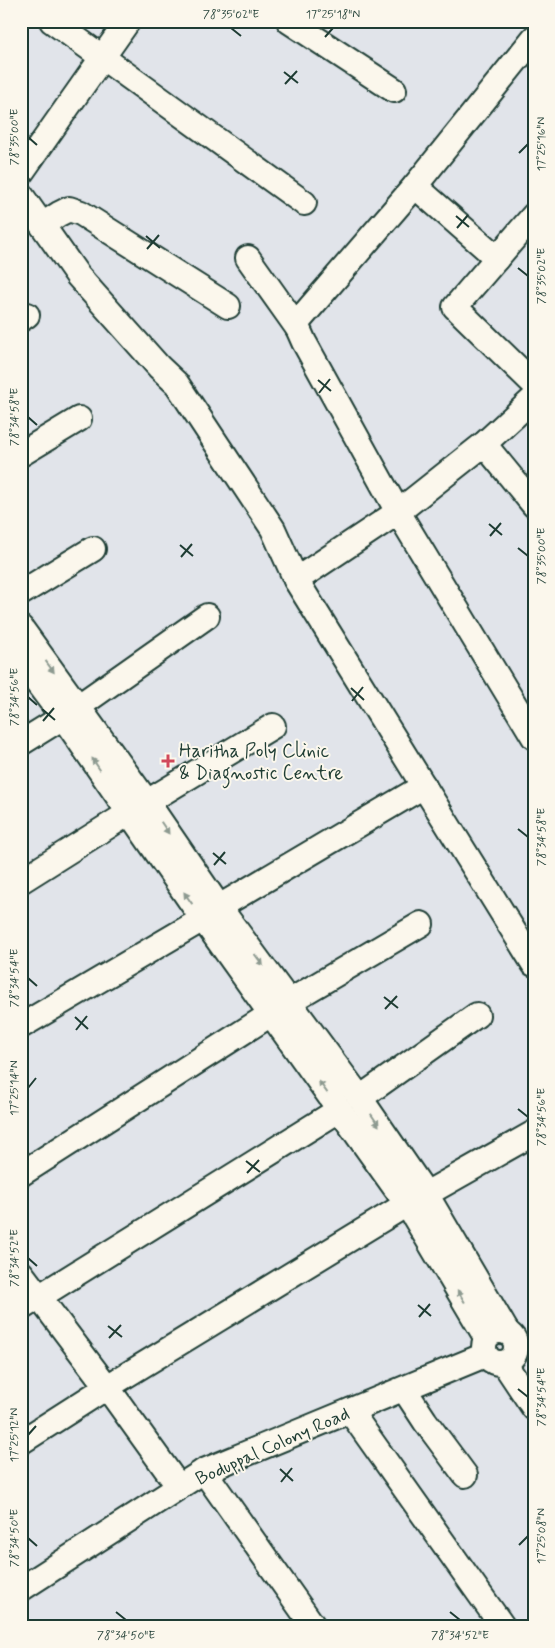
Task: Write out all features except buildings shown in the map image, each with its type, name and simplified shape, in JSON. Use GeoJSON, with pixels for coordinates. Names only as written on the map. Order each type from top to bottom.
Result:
{"type":"FeatureCollection","features":[{"type":"Feature","properties":{"kind":"street"},"geometry":{"type":"LineString","coordinates":[[52,21],[304,203]]}},
{"type":"Feature","properties":{"kind":"street"},"geometry":{"type":"LineString","coordinates":[[21,174],[128,21]]}},
{"type":"Feature","properties":{"kind":"street"},"geometry":{"type":"LineString","coordinates":[[289,21],[394,90]]}},
{"type":"Feature","properties":{"kind":"street"},"geometry":{"type":"LineString","coordinates":[[297,327],[296,324],[414,186],[534,38]]}},
{"type":"Feature","properties":{"kind":"street"},"geometry":{"type":"LineString","coordinates":[[414,186],[497,258]]}},
{"type":"Feature","properties":{"kind":"street"},"geometry":{"type":"LineString","coordinates":[[21,195],[78,276],[158,367],[177,384],[273,529],[296,580],[424,786],[526,935],[534,964]]}},
{"type":"Feature","properties":{"kind":"street"},"geometry":{"type":"LineString","coordinates":[[42,226],[69,209],[81,213],[228,306]]}},
{"type":"Feature","properties":{"kind":"street"},"geometry":{"type":"LineString","coordinates":[[534,215],[455,307],[534,384]]}},
{"type":"Feature","properties":{"kind":"street"},"geometry":{"type":"LineString","coordinates":[[248,258],[297,327],[398,512],[534,737]]}},
{"type":"Feature","properties":{"kind":"street"},"geometry":{"type":"LineString","coordinates":[[296,580],[398,512],[484,444],[534,398]]}},
{"type":"Feature","properties":{"kind":"street"},"geometry":{"type":"LineString","coordinates":[[21,454],[79,419]]}},
{"type":"Feature","properties":{"kind":"street"},"geometry":{"type":"LineString","coordinates":[[484,444],[534,505]]}},
{"type":"Feature","properties":{"kind":"street"},"geometry":{"type":"LineString","coordinates":[[21,594],[93,549]]}},
{"type":"Feature","properties":{"kind":"street"},"geometry":{"type":"LineString","coordinates":[[21,743],[71,712],[207,616]]}},
{"type":"Feature","properties":{"kind":"street"},"geometry":{"type":"LineString","coordinates":[[21,628],[71,712],[211,913],[280,1008],[340,1110],[417,1199]]}},
{"type":"Feature","properties":{"kind":"street"},"geometry":{"type":"LineString","coordinates":[[21,661],[71,712]]}},
{"type":"Feature","properties":{"kind":"street"},"geometry":{"type":"LineString","coordinates":[[21,881],[138,807],[273,726]]}},
{"type":"Feature","properties":{"kind":"street"},"geometry":{"type":"LineString","coordinates":[[21,1026],[424,786]]}},
{"type":"Feature","properties":{"kind":"street"},"geometry":{"type":"LineString","coordinates":[[21,1174],[280,1008],[421,924]]}},
{"type":"Feature","properties":{"kind":"street"},"geometry":{"type":"LineString","coordinates":[[280,1008],[360,1098],[417,1199],[505,1345],[534,1408]]}},
{"type":"Feature","properties":{"kind":"street"},"geometry":{"type":"LineString","coordinates":[[360,1098],[477,1014]]}},
{"type":"Feature","properties":{"kind":"street"},"geometry":{"type":"LineString","coordinates":[[30,1302],[340,1110]]}},
{"type":"Feature","properties":{"kind":"street"},"geometry":{"type":"LineString","coordinates":[[21,1442],[107,1387],[417,1199],[534,1133]]}},
{"type":"Feature","properties":{"kind":"street"},"geometry":{"type":"LineString","coordinates":[[21,1274],[30,1302],[107,1387],[178,1487]]}},
{"type":"Feature","properties":{"kind":"street","name":"Boduppal Colony Road"},"geometry":{"type":"LineString","coordinates":[[21,1590],[204,1472],[505,1345]]}},
{"type":"Feature","properties":{"kind":"street"},"geometry":{"type":"LineString","coordinates":[[404,1388],[425,1421],[465,1475]]}},
{"type":"Feature","properties":{"kind":"street"},"geometry":{"type":"LineString","coordinates":[[350,1411],[503,1627]]}},
{"type":"Feature","properties":{"kind":"street"},"geometry":{"type":"LineString","coordinates":[[204,1472],[310,1625]]}},
{"type":"Feature","properties":{"kind":"place","name":"Haritha Poly Clinic & Diagnostic Centre"},"geometry":{"type":"Point","coordinates":[168,761]}}]}
